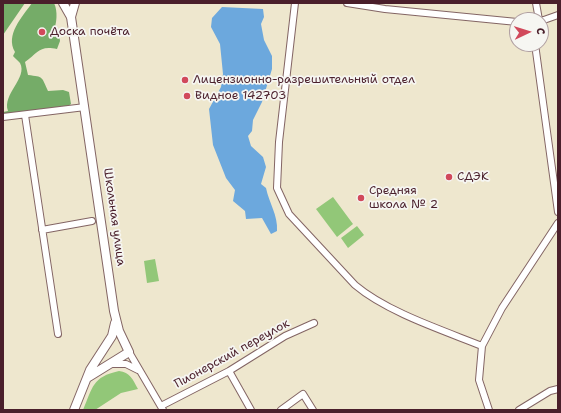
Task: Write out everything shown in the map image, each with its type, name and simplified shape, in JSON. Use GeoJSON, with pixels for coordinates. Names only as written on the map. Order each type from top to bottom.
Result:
{"type":"FeatureCollection","features":[{"type":"Feature","properties":{"kind":"main road"},"geometry":{"type":"LineString","coordinates":[[63,3],[71,17]]}},
{"type":"Feature","properties":{"kind":"main road"},"geometry":{"type":"LineString","coordinates":[[71,17],[75,3]]}},
{"type":"Feature","properties":{"kind":"main road","name":"Школьная улица"},"geometry":{"type":"LineString","coordinates":[[71,17],[114,311],[119,331],[127,350]]}},
{"type":"Feature","properties":{"kind":"main road"},"geometry":{"type":"LineString","coordinates":[[74,410],[90,370],[106,347],[115,329],[114,311]]}},
{"type":"Feature","properties":{"kind":"main road"},"geometry":{"type":"LineString","coordinates":[[87,378],[110,364],[127,350],[116,343],[106,347]]}},
{"type":"Feature","properties":{"kind":"main road"},"geometry":{"type":"LineString","coordinates":[[106,347],[105,358],[110,364]]}},
{"type":"Feature","properties":{"kind":"street"},"geometry":{"type":"LineString","coordinates":[[295,3],[279,142],[277,181],[280,196],[288,214],[354,285],[364,293],[404,313],[482,346]]}},
{"type":"Feature","properties":{"kind":"street"},"geometry":{"type":"LineString","coordinates":[[347,3],[393,10],[509,21]]}},
{"type":"Feature","properties":{"kind":"street"},"geometry":{"type":"LineString","coordinates":[[536,52],[558,212]]}},
{"type":"Feature","properties":{"kind":"street"},"geometry":{"type":"LineString","coordinates":[[3,117],[85,107]]}},
{"type":"Feature","properties":{"kind":"street"},"geometry":{"type":"LineString","coordinates":[[25,115],[58,334]]}},
{"type":"Feature","properties":{"kind":"street"},"geometry":{"type":"LineString","coordinates":[[42,230],[92,221]]}},
{"type":"Feature","properties":{"kind":"street"},"geometry":{"type":"LineString","coordinates":[[489,410],[482,393],[479,380],[482,346],[502,308],[558,223]]}},
{"type":"Feature","properties":{"kind":"street","name":"Пионерский переулок"},"geometry":{"type":"LineString","coordinates":[[162,408],[229,371],[285,336],[314,323]]}},
{"type":"Feature","properties":{"kind":"street","name":"Школьная улица"},"geometry":{"type":"LineString","coordinates":[[127,350],[162,408]]}},
{"type":"Feature","properties":{"kind":"street"},"geometry":{"type":"LineString","coordinates":[[110,364],[126,364],[140,371]]}},
{"type":"Feature","properties":{"kind":"street"},"geometry":{"type":"LineString","coordinates":[[229,371],[251,410]]}},
{"type":"Feature","properties":{"kind":"street"},"geometry":{"type":"LineString","coordinates":[[519,410],[550,391],[558,389]]}},
{"type":"Feature","properties":{"kind":"street"},"geometry":{"type":"LineString","coordinates":[[281,410],[303,394],[313,410]]}},
{"type":"Feature","properties":{"kind":"green space"},"geometry":{"type":"Polygon","coordinates":[[[3,3],[25,3],[3,35],[3,3]]]}},
{"type":"Feature","properties":{"kind":"green space"},"geometry":{"type":"Polygon","coordinates":[[[32,3],[54,3],[56,18],[53,32],[59,34],[60,41],[57,49],[42,49],[25,62],[28,75],[40,77],[48,91],[63,90],[69,92],[71,104],[67,107],[3,115],[3,112],[8,111],[8,98],[21,74],[22,69],[20,63],[13,56],[15,52],[12,46],[13,33],[16,26],[32,3]]]}},
{"type":"Feature","properties":{"kind":"green space"},"geometry":{"type":"Polygon","coordinates":[[[333,197],[353,224],[337,237],[316,209],[333,197]]]}},
{"type":"Feature","properties":{"kind":"green space"},"geometry":{"type":"Polygon","coordinates":[[[357,226],[364,235],[348,248],[341,238],[357,226]]]}},
{"type":"Feature","properties":{"kind":"green space"},"geometry":{"type":"Polygon","coordinates":[[[155,259],[159,281],[147,283],[144,261],[155,259]]]}},
{"type":"Feature","properties":{"kind":"green space"},"geometry":{"type":"Polygon","coordinates":[[[119,371],[129,375],[138,389],[121,393],[95,410],[83,410],[92,389],[98,380],[110,373],[119,371]]]}},
{"type":"Feature","properties":{"kind":"water"},"geometry":{"type":"Polygon","coordinates":[[[222,7],[263,9],[264,17],[261,24],[264,40],[272,56],[272,69],[262,102],[253,120],[252,131],[248,136],[251,146],[263,157],[266,167],[261,184],[266,188],[275,214],[277,225],[277,231],[271,234],[262,218],[246,219],[245,211],[233,201],[235,190],[226,178],[213,145],[209,109],[221,87],[223,74],[220,44],[211,27],[212,18],[222,7]]]}},
{"type":"Feature","properties":{"kind":"place","name":"Доска почёта"},"geometry":{"type":"Point","coordinates":[42,32]}},
{"type":"Feature","properties":{"kind":"place","name":"Лицензионно-разрешительный отдел"},"geometry":{"type":"Point","coordinates":[185,80]}},
{"type":"Feature","properties":{"kind":"place","name":"Видное 142703"},"geometry":{"type":"Point","coordinates":[187,96]}},
{"type":"Feature","properties":{"kind":"place","name":"СДЭК"},"geometry":{"type":"Point","coordinates":[449,177]}},
{"type":"Feature","properties":{"kind":"place","name":"Средняя школа № 2"},"geometry":{"type":"Point","coordinates":[361,198]}}]}
